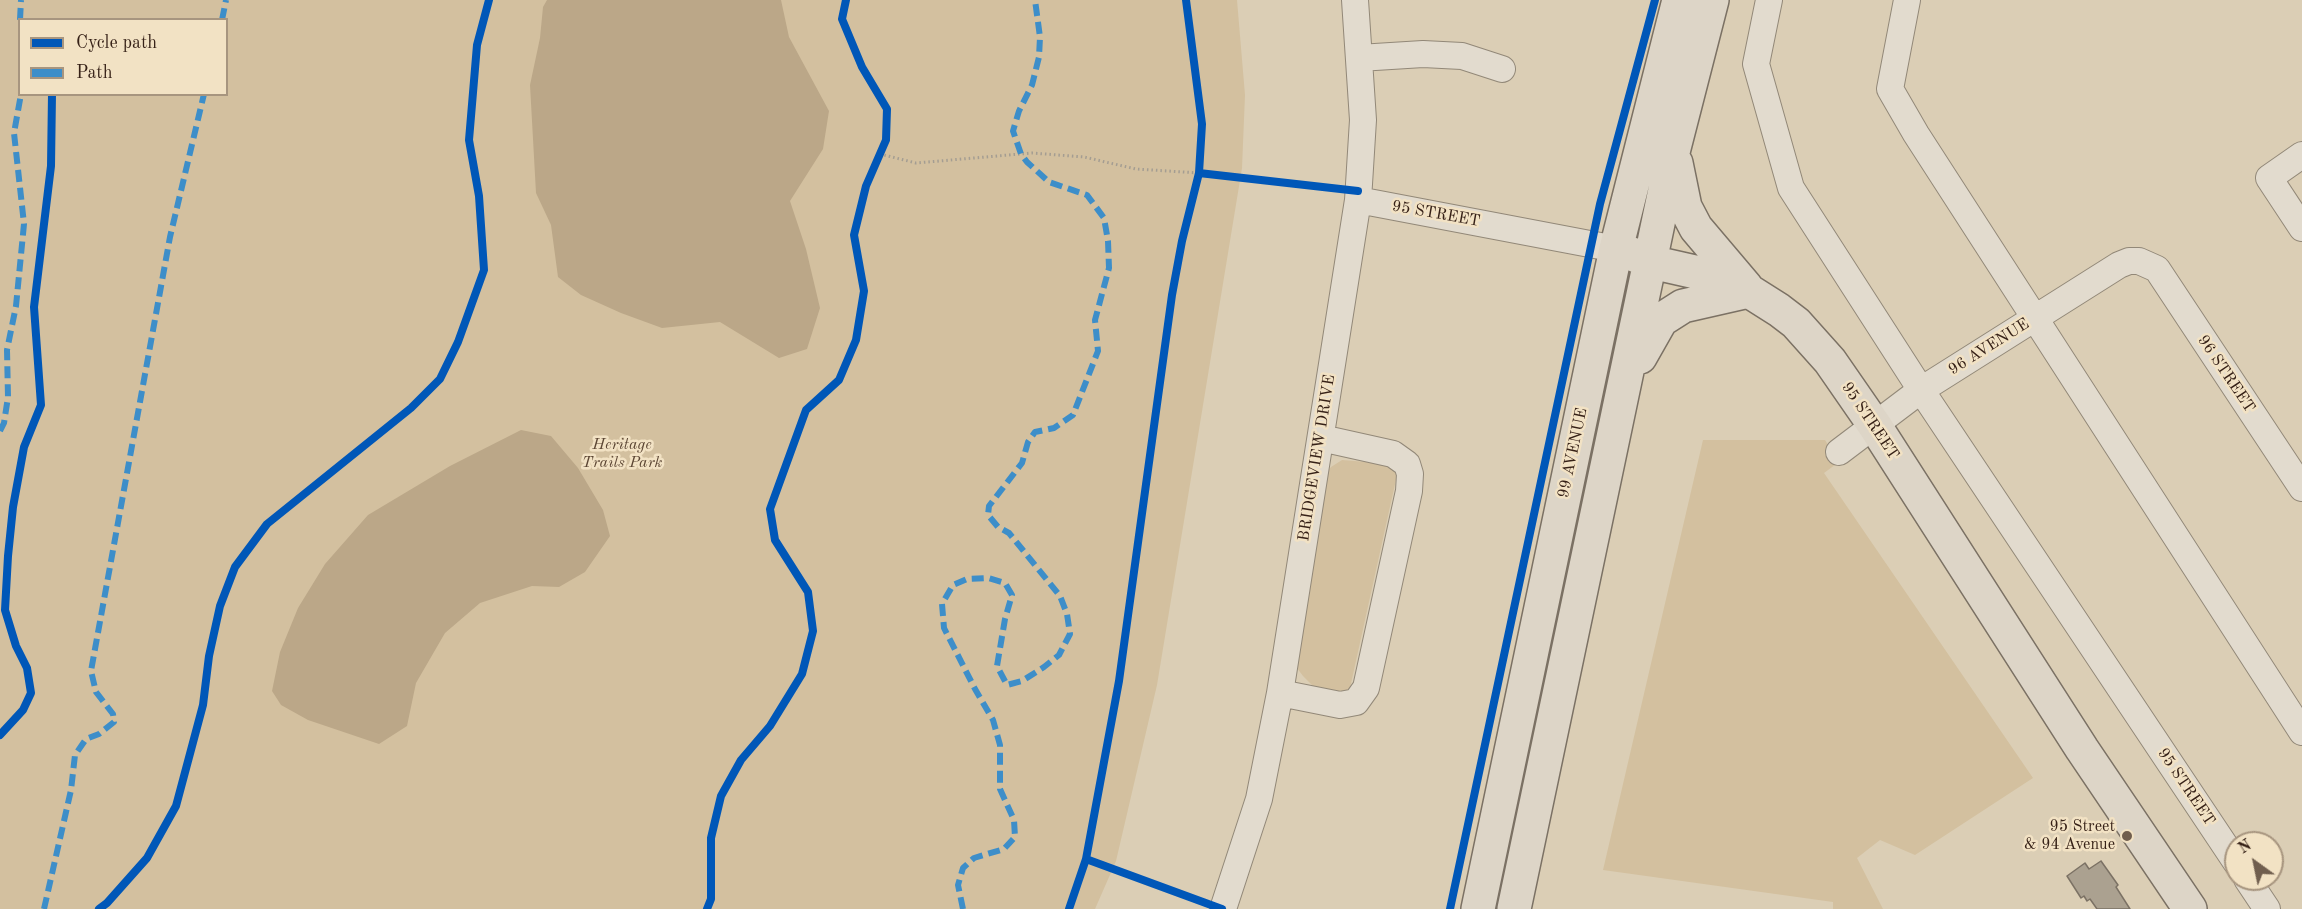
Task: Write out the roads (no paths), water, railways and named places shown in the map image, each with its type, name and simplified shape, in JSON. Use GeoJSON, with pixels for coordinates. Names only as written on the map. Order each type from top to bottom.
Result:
{"type":"FeatureCollection","features":[{"type":"Feature","properties":{"kind":"main road","name":"99 AVENUE"},"geometry":{"type":"LineString","coordinates":[[1478,909],[1616,249],[1679,0]]}},
{"type":"Feature","properties":{"kind":"main road"},"geometry":{"type":"LineString","coordinates":[[1514,909],[1673,152],[1712,0]]}},
{"type":"Feature","properties":{"kind":"main road"},"geometry":{"type":"LineString","coordinates":[[1625,386],[1661,320],[1683,306],[1749,291],[1696,228],[1685,207],[1673,152]]}},
{"type":"Feature","properties":{"kind":"main road","name":"95 STREET"},"geometry":{"type":"LineString","coordinates":[[1616,249],[1651,262],[1704,274],[1749,291],[1796,323],[1830,361],[1875,426],[2082,749],[2190,909]]}},
{"type":"Feature","properties":{"kind":"street","name":"BRIDGEVIEW DRIVE"},"geometry":{"type":"LineString","coordinates":[[1223,909],[1259,799],[1280,693],[1358,200],[1363,120],[1355,0]]}},
{"type":"Feature","properties":{"kind":"street","name":"95 STREET"},"geometry":{"type":"LineString","coordinates":[[1768,0],[1756,63],[1791,188],[1921,390],[2224,844]]}},
{"type":"Feature","properties":{"kind":"street"},"geometry":{"type":"LineString","coordinates":[[1907,0],[1890,89],[1916,134],[2302,732]]}},
{"type":"Feature","properties":{"kind":"street"},"geometry":{"type":"LineString","coordinates":[[1359,58],[1423,54],[1462,56],[1502,69]]}},
{"type":"Feature","properties":{"kind":"street"},"geometry":{"type":"LineString","coordinates":[[2302,155],[2269,178],[2302,228]]}},
{"type":"Feature","properties":{"kind":"street","name":"95 STREET"},"geometry":{"type":"LineString","coordinates":[[1358,200],[1616,249]]}},
{"type":"Feature","properties":{"kind":"street","name":"96 AVENUE"},"geometry":{"type":"LineString","coordinates":[[1839,452],[1921,390],[2119,265],[2129,261],[2147,263]]}},
{"type":"Feature","properties":{"kind":"street","name":"96 STREET"},"geometry":{"type":"LineString","coordinates":[[2147,263],[2157,269],[2302,488]]}},
{"type":"Feature","properties":{"kind":"street"},"geometry":{"type":"LineString","coordinates":[[1280,693],[1340,705],[1356,702],[1366,688],[1409,491],[1410,474],[1407,464],[1393,454],[1321,438]]}},
{"type":"Feature","properties":{"kind":"street"},"geometry":{"type":"LineString","coordinates":[[2255,891],[2267,909]]}},
{"type":"Feature","properties":{"kind":"place","name":"95 Street & 94 Avenue"},"geometry":{"type":"Point","coordinates":[2127,836]}},
{"type":"Feature","properties":{"kind":"park label","name":"Heritage Trails Park"},"geometry":{"type":"Point","coordinates":[622,454]}}]}
